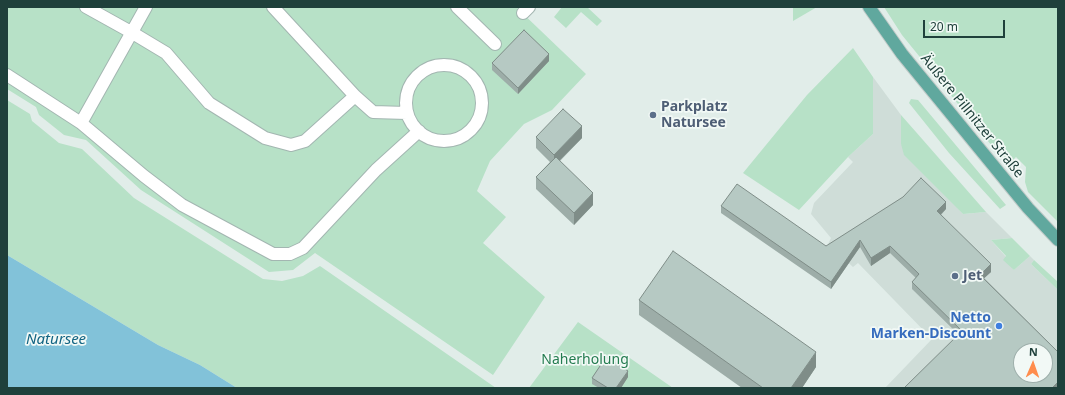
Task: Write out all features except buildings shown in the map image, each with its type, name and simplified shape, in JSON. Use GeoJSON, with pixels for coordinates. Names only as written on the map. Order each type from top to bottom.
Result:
{"type":"FeatureCollection","features":[{"type":"Feature","properties":{"kind":"main road","name":"Äußere Pillnitzer Straße"},"geometry":{"type":"LineString","coordinates":[[869,7],[902,54],[1028,208],[1058,240]]}},
{"type":"Feature","properties":{"kind":"lane"},"geometry":{"type":"LineString","coordinates":[[86,7],[166,53],[209,103],[266,138],[291,145],[305,141],[355,96]]}},
{"type":"Feature","properties":{"kind":"lane"},"geometry":{"type":"LineString","coordinates":[[81,123],[146,7]]}},
{"type":"Feature","properties":{"kind":"lane"},"geometry":{"type":"LineString","coordinates":[[273,7],[355,96],[373,112],[407,113]]}},
{"type":"Feature","properties":{"kind":"lane"},"geometry":{"type":"LineString","coordinates":[[457,7],[495,44]]}},
{"type":"Feature","properties":{"kind":"lane"},"geometry":{"type":"LineString","coordinates":[[435,65],[447,65],[459,68],[468,74],[475,82],[480,92],[481,108],[475,123],[468,131],[459,137],[449,140],[438,140],[428,137],[419,131],[412,123],[407,113],[406,101],[408,89],[414,78],[423,70],[435,65]]}},
{"type":"Feature","properties":{"kind":"lane"},"geometry":{"type":"LineString","coordinates":[[7,75],[81,123],[144,176],[182,205],[273,254],[290,254],[303,248],[376,170],[419,131]]}},
{"type":"Feature","properties":{"kind":"shaded area"},"geometry":{"type":"Polygon","coordinates":[[[873,77],[901,115],[901,144],[963,214],[986,212],[1012,238],[991,240],[1006,257],[1014,270],[1030,256],[1034,260],[1031,264],[1058,290],[1058,388],[885,388],[932,339],[858,263],[853,267],[828,244],[831,238],[811,214],[814,203],[853,162],[848,157],[873,134],[873,77]]]}},
{"type":"Feature","properties":{"kind":"green space"},"geometry":{"type":"Polygon","coordinates":[[[7,7],[516,7],[586,74],[552,110],[524,124],[490,161],[477,191],[506,217],[483,243],[545,297],[493,375],[315,253],[293,270],[269,272],[141,190],[86,140],[64,135],[39,115],[36,107],[7,89],[7,7]]]}},
{"type":"Feature","properties":{"kind":"green space"},"geometry":{"type":"Polygon","coordinates":[[[562,7],[587,7],[602,21],[597,26],[581,12],[566,28],[554,17],[562,7]]]}},
{"type":"Feature","properties":{"kind":"green space"},"geometry":{"type":"Polygon","coordinates":[[[793,7],[817,7],[793,21],[793,7]]]}},
{"type":"Feature","properties":{"kind":"green space"},"geometry":{"type":"Polygon","coordinates":[[[884,7],[1058,7],[1058,222],[1028,192],[1025,182],[1026,167],[1016,157],[1011,162],[1005,162],[902,35],[884,7]]]}},
{"type":"Feature","properties":{"kind":"green space"},"geometry":{"type":"Polygon","coordinates":[[[853,48],[873,77],[873,134],[848,157],[799,210],[743,173],[807,95],[853,48]]]}},
{"type":"Feature","properties":{"kind":"green space"},"geometry":{"type":"Polygon","coordinates":[[[911,99],[918,100],[1006,205],[1000,209],[949,153],[909,103],[911,99]]]}},
{"type":"Feature","properties":{"kind":"green space"},"geometry":{"type":"Polygon","coordinates":[[[7,100],[30,114],[32,121],[59,143],[82,149],[134,198],[263,279],[282,281],[303,276],[320,266],[496,388],[237,388],[200,365],[158,345],[7,255],[7,100]]]}},
{"type":"Feature","properties":{"kind":"green space"},"geometry":{"type":"Polygon","coordinates":[[[901,115],[986,212],[963,214],[904,155],[901,144],[901,115]]]}},
{"type":"Feature","properties":{"kind":"green space"},"geometry":{"type":"Polygon","coordinates":[[[1012,238],[1030,256],[1014,270],[1003,260],[1006,256],[991,240],[1012,238]]]}},
{"type":"Feature","properties":{"kind":"green space"},"geometry":{"type":"Polygon","coordinates":[[[1034,260],[1058,282],[1058,290],[1031,264],[1034,260]]]}},
{"type":"Feature","properties":{"kind":"green space","name":"Naherholung"},"geometry":{"type":"Polygon","coordinates":[[[578,322],[673,388],[529,388],[578,322]]]}},
{"type":"Feature","properties":{"kind":"water","name":"Natursee"},"geometry":{"type":"Polygon","coordinates":[[[7,255],[158,345],[200,365],[237,388],[7,388],[7,255]]]}},
{"type":"Feature","properties":{"kind":"place","name":"Parkplatz Natursee"},"geometry":{"type":"Point","coordinates":[653,115]}},
{"type":"Feature","properties":{"kind":"place","name":"Jet"},"geometry":{"type":"Point","coordinates":[955,276]}},
{"type":"Feature","properties":{"kind":"place","name":"Netto Marken-Discount"},"geometry":{"type":"Point","coordinates":[999,326]}}]}
